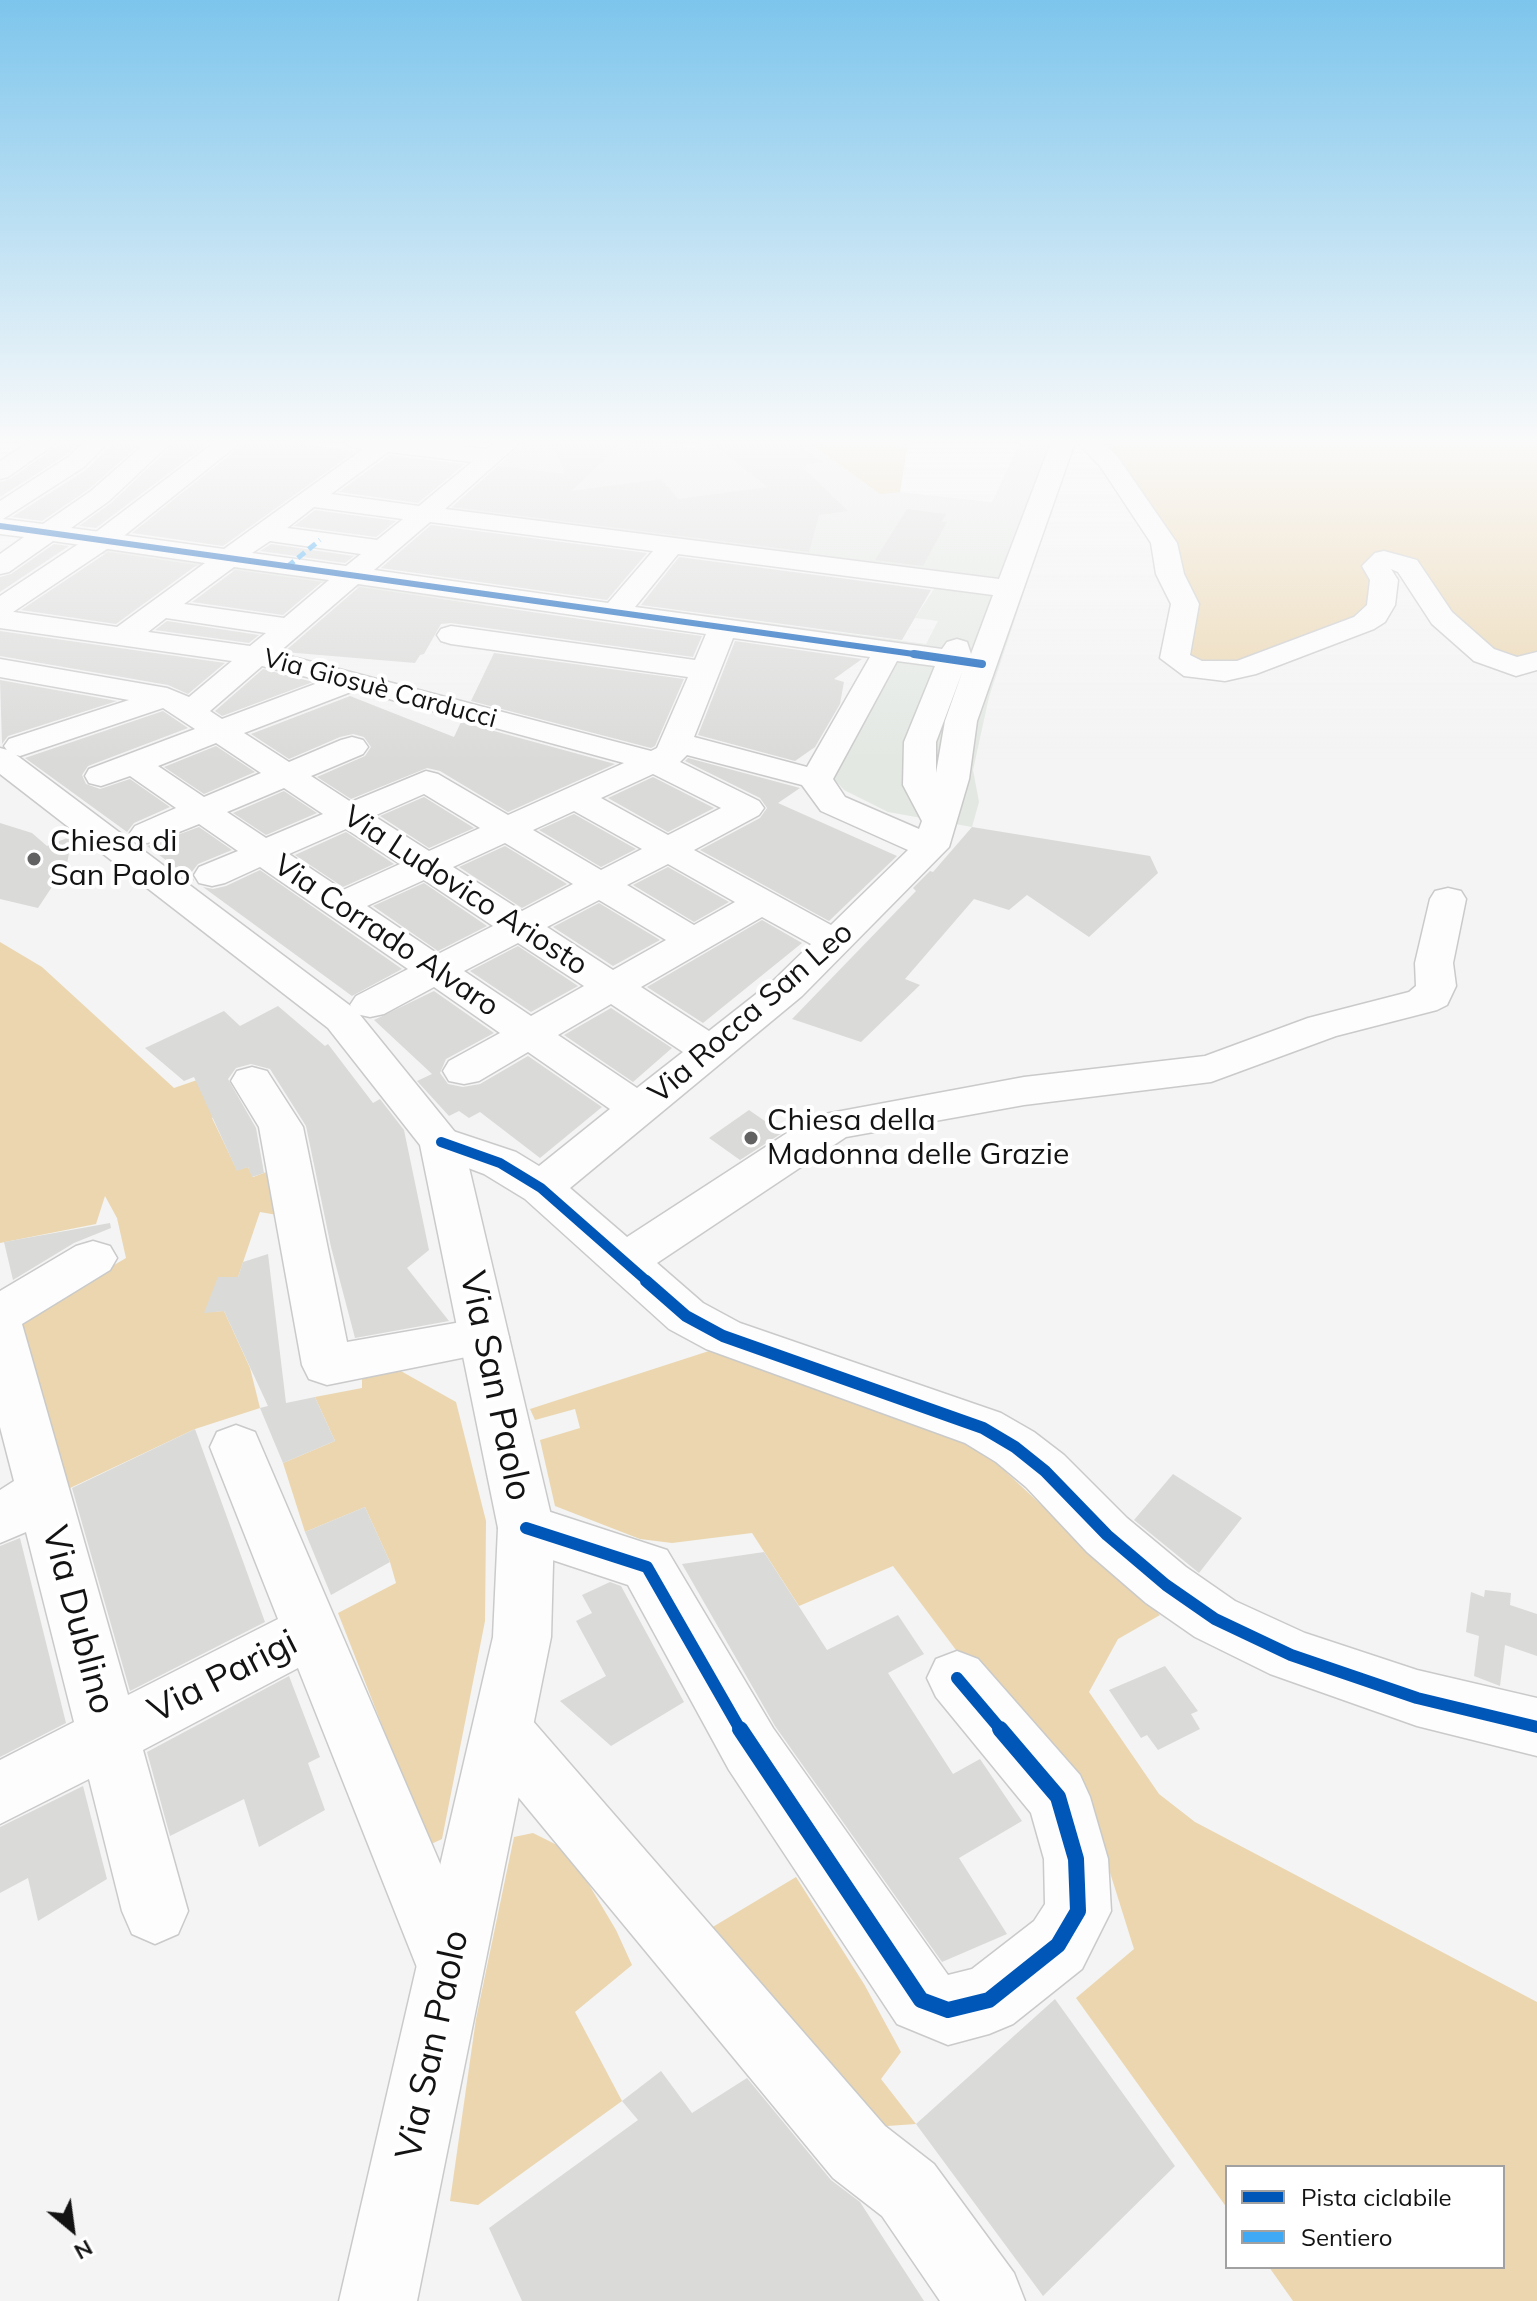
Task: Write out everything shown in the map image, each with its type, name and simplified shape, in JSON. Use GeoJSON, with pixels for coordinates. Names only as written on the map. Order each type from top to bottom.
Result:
{"type":"FeatureCollection","features":[{"type":"Feature","properties":{"kind":"street"},"geometry":{"type":"LineString","coordinates":[[0,566],[31,546]]}},
{"type":"Feature","properties":{"kind":"street"},"geometry":{"type":"LineString","coordinates":[[0,608],[93,546]]}},
{"type":"Feature","properties":{"kind":"street"},"geometry":{"type":"LineString","coordinates":[[139,546],[982,664]]}},
{"type":"Feature","properties":{"kind":"street"},"geometry":{"type":"LineString","coordinates":[[122,637],[244,546]]}},
{"type":"Feature","properties":{"kind":"street"},"geometry":{"type":"LineString","coordinates":[[287,567],[312,546]]}},
{"type":"Feature","properties":{"kind":"street"},"geometry":{"type":"LineString","coordinates":[[364,546],[382,549]]}},
{"type":"Feature","properties":{"kind":"street"},"geometry":{"type":"LineString","coordinates":[[116,771],[191,714],[385,546]]}},
{"type":"Feature","properties":{"kind":"street"},"geometry":{"type":"LineString","coordinates":[[615,613],[671,546]]}},
{"type":"Feature","properties":{"kind":"street"},"geometry":{"type":"LineString","coordinates":[[673,546],[982,602]]}},
{"type":"Feature","properties":{"kind":"street","name":"Via Rocca San Leo"},"geometry":{"type":"LineString","coordinates":[[541,1188],[711,1051],[836,943],[934,833],[952,779],[961,721],[982,664],[982,602],[1000,546]]}},
{"type":"Feature","properties":{"kind":"street","name":"Via Rocca San Leo"},"geometry":{"type":"LineString","coordinates":[[934,833],[920,785],[920,742],[952,660],[1010,546]]}},
{"type":"Feature","properties":{"kind":"street"},"geometry":{"type":"LineString","coordinates":[[1165,546],[1170,574],[1185,604],[1175,658],[1195,670],[1225,672],[1245,668],[1364,623],[1375,616],[1381,605],[1384,580],[1375,566],[1384,559],[1408,566],[1442,618],[1484,655],[1516,667],[1537,661]]}},
{"type":"Feature","properties":{"kind":"street"},"geometry":{"type":"LineString","coordinates":[[188,588],[315,606]]}},
{"type":"Feature","properties":{"kind":"street"},"geometry":{"type":"LineString","coordinates":[[441,669],[488,596]]}},
{"type":"Feature","properties":{"kind":"street"},"geometry":{"type":"LineString","coordinates":[[187,646],[250,597]]}},
{"type":"Feature","properties":{"kind":"street"},"geometry":{"type":"LineString","coordinates":[[160,609],[290,628]]}},
{"type":"Feature","properties":{"kind":"street","name":"Via Giosuè Carducci"},"geometry":{"type":"LineString","coordinates":[[0,619],[256,656],[354,680],[441,669],[664,752],[747,808],[668,849]]}},
{"type":"Feature","properties":{"kind":"street"},"geometry":{"type":"LineString","coordinates":[[664,752],[723,628]]}},
{"type":"Feature","properties":{"kind":"street"},"geometry":{"type":"LineString","coordinates":[[888,651],[816,779],[820,790],[833,804],[934,833]]}},
{"type":"Feature","properties":{"kind":"street"},"geometry":{"type":"LineString","coordinates":[[0,668],[60,705],[191,714],[354,680]]}},
{"type":"Feature","properties":{"kind":"street"},"geometry":{"type":"LineString","coordinates":[[441,669],[705,670]]}},
{"type":"Feature","properties":{"kind":"street"},"geometry":{"type":"LineString","coordinates":[[9,729],[60,705],[115,687],[191,714]]}},
{"type":"Feature","properties":{"kind":"street"},"geometry":{"type":"LineString","coordinates":[[9,729],[60,705]]}},
{"type":"Feature","properties":{"kind":"street","name":"Via Corrado Alvaro"},"geometry":{"type":"LineString","coordinates":[[60,705],[116,771],[201,810],[639,1109]]}},
{"type":"Feature","properties":{"kind":"street","name":"Via Ludovico Ariosto"},"geometry":{"type":"LineString","coordinates":[[191,714],[711,1051]]}},
{"type":"Feature","properties":{"kind":"street","name":"Via San Paolo"},"geometry":{"type":"LineString","coordinates":[[9,729],[342,1019],[441,1142],[526,1528],[522,1637],[378,2301]]}},
{"type":"Feature","properties":{"kind":"street"},"geometry":{"type":"LineString","coordinates":[[147,833],[352,747]]}},
{"type":"Feature","properties":{"kind":"street"},"geometry":{"type":"LineString","coordinates":[[340,905],[664,752],[816,779]]}},
{"type":"Feature","properties":{"kind":"street"},"geometry":{"type":"LineString","coordinates":[[212,875],[426,781],[694,941]]}},
{"type":"Feature","properties":{"kind":"street"},"geometry":{"type":"LineString","coordinates":[[574,797],[836,943]]}},
{"type":"Feature","properties":{"kind":"street"},"geometry":{"type":"LineString","coordinates":[[370,1005],[668,849]]}},
{"type":"Feature","properties":{"kind":"street"},"geometry":{"type":"LineString","coordinates":[[622,1259],[650,1246],[822,1130],[840,1124],[1024,1091],[1211,1069],[1322,1027],[1423,1001],[1433,996],[1436,986],[1434,963],[1448,899]]}},
{"type":"Feature","properties":{"kind":"street"},"geometry":{"type":"LineString","coordinates":[[464,1071],[762,902]]}},
{"type":"Feature","properties":{"kind":"street"},"geometry":{"type":"LineString","coordinates":[[252,1081],[281,1127],[327,1365],[484,1337]]}},
{"type":"Feature","properties":{"kind":"street"},"geometry":{"type":"LineString","coordinates":[[441,1142],[500,1163],[541,1188],[686,1316],[723,1336],[983,1428],[1015,1447],[1045,1471],[1107,1535],[1166,1585],[1215,1619],[1291,1655],[1417,1698],[1537,1727]]}},
{"type":"Feature","properties":{"kind":"street"},"geometry":{"type":"LineString","coordinates":[[0,1314],[93,1258]]}},
{"type":"Feature","properties":{"kind":"street","name":"Via Dublino"},"geometry":{"type":"LineString","coordinates":[[0,1329],[21,1505],[109,1737],[155,1911]]}},
{"type":"Feature","properties":{"kind":"street","name":"Via Parigi"},"geometry":{"type":"LineString","coordinates":[[0,1793],[312,1631],[236,1447]]}},
{"type":"Feature","properties":{"kind":"street"},"geometry":{"type":"LineString","coordinates":[[526,1528],[647,1567],[751,1749],[921,2000],[948,2010],[989,2000],[1058,1945],[1078,1911],[1076,1859],[1058,1797],[957,1678]]}},
{"type":"Feature","properties":{"kind":"street"},"geometry":{"type":"LineString","coordinates":[[312,1631],[450,1966]]}},
{"type":"Feature","properties":{"kind":"street"},"geometry":{"type":"LineString","coordinates":[[503,1732],[859,2152],[908,2190],[986,2301]]}},
{"type":"Feature","properties":{"kind":"shaded area"},"geometry":{"type":"Polygon","coordinates":[[[114,546],[193,546],[926,644],[938,621],[915,618],[945,572],[740,546],[1039,546],[989,697],[973,770],[979,802],[972,827],[888,812],[844,790],[833,778],[900,659],[100,554],[114,546]]]}},
{"type":"Feature","properties":{"kind":"shaded area"},"geometry":{"type":"Polygon","coordinates":[[[1155,546],[1537,546],[1537,657],[1531,660],[1489,655],[1404,560],[1375,573],[1370,614],[1241,665],[1187,663],[1190,604],[1155,546]]]}},
{"type":"Feature","properties":{"kind":"shaded area"},"geometry":{"type":"Polygon","coordinates":[[[0,942],[42,967],[174,1088],[223,1071],[239,1108],[212,1118],[237,1170],[248,1167],[253,1177],[277,1168],[283,1216],[260,1212],[238,1277],[205,1312],[224,1311],[250,1368],[260,1408],[195,1429],[68,1489],[19,1321],[126,1258],[117,1218],[105,1196],[96,1224],[0,1243],[0,942]]]}},
{"type":"Feature","properties":{"kind":"shaded area"},"geometry":{"type":"Polygon","coordinates":[[[709,1351],[951,1436],[993,1460],[1160,1615],[1118,1639],[1089,1692],[1159,1794],[1195,1822],[1537,2002],[1537,2301],[1293,2301],[1270,2269],[1505,2269],[1505,2165],[1225,2165],[1225,2205],[1076,1998],[1134,1949],[1086,1796],[962,1658],[893,1566],[799,1606],[752,1533],[672,1543],[640,1539],[555,1506],[540,1440],[580,1428],[575,1409],[535,1420],[530,1409],[709,1351]]]}},
{"type":"Feature","properties":{"kind":"shaded area"},"geometry":{"type":"Polygon","coordinates":[[[399,1370],[456,1402],[486,1521],[485,1621],[442,1839],[429,1845],[338,1613],[396,1583],[390,1562],[365,1507],[305,1532],[283,1463],[335,1441],[315,1397],[362,1388],[362,1378],[399,1370]]]}},
{"type":"Feature","properties":{"kind":"shaded area"},"geometry":{"type":"Polygon","coordinates":[[[533,1833],[557,1845],[588,1883],[616,1930],[632,1965],[575,2012],[622,2101],[478,2205],[450,2201],[476,2019],[514,1837],[533,1833]]]}},
{"type":"Feature","properties":{"kind":"shaded area"},"geometry":{"type":"Polygon","coordinates":[[[796,1877],[864,1984],[901,2052],[881,2079],[916,2124],[858,2128],[701,1934],[796,1877]]]}},
{"type":"Feature","properties":{"kind":"building"},"geometry":{"type":"Polygon","coordinates":[[[51,546],[68,546],[0,592],[0,577],[11,574],[51,546]]]}},
{"type":"Feature","properties":{"kind":"building"},"geometry":{"type":"Polygon","coordinates":[[[267,546],[287,546],[354,556],[345,563],[260,551],[267,546]]]}},
{"type":"Feature","properties":{"kind":"building"},"geometry":{"type":"Polygon","coordinates":[[[406,546],[596,546],[647,553],[607,600],[381,568],[406,546]]]}},
{"type":"Feature","properties":{"kind":"building"},"geometry":{"type":"Polygon","coordinates":[[[764,546],[811,546],[809,552],[764,546]]]}},
{"type":"Feature","properties":{"kind":"building"},"geometry":{"type":"Polygon","coordinates":[[[884,546],[934,546],[923,566],[875,560],[884,546]]]}},
{"type":"Feature","properties":{"kind":"building"},"geometry":{"type":"Polygon","coordinates":[[[108,552],[197,565],[116,624],[21,610],[108,552]]]}},
{"type":"Feature","properties":{"kind":"building"},"geometry":{"type":"Polygon","coordinates":[[[679,557],[931,590],[902,640],[641,605],[679,557]]]}},
{"type":"Feature","properties":{"kind":"building"},"geometry":{"type":"Polygon","coordinates":[[[235,570],[322,582],[283,615],[192,602],[235,570]]]}},
{"type":"Feature","properties":{"kind":"building"},"geometry":{"type":"Polygon","coordinates":[[[359,587],[702,636],[693,657],[451,623],[441,624],[424,654],[415,663],[284,652],[359,587]]]}},
{"type":"Feature","properties":{"kind":"building"},"geometry":{"type":"Polygon","coordinates":[[[167,621],[259,635],[249,643],[155,630],[167,621]]]}},
{"type":"Feature","properties":{"kind":"building"},"geometry":{"type":"Polygon","coordinates":[[[0,631],[225,663],[188,694],[168,685],[0,656],[0,631]]]}},
{"type":"Feature","properties":{"kind":"building"},"geometry":{"type":"Polygon","coordinates":[[[735,641],[862,659],[834,679],[844,682],[840,704],[815,747],[795,761],[698,735],[735,641]]]}},
{"type":"Feature","properties":{"kind":"building"},"geometry":{"type":"Polygon","coordinates":[[[494,653],[684,679],[655,746],[651,748],[471,701],[494,653]]]}},
{"type":"Feature","properties":{"kind":"building"},"geometry":{"type":"Polygon","coordinates":[[[263,669],[313,682],[222,716],[215,711],[263,669]]]}},
{"type":"Feature","properties":{"kind":"building"},"geometry":{"type":"Polygon","coordinates":[[[0,680],[117,701],[8,736],[2,744],[0,680]]]}},
{"type":"Feature","properties":{"kind":"building"},"geometry":{"type":"Polygon","coordinates":[[[350,696],[454,737],[461,722],[615,764],[508,812],[440,771],[427,768],[351,799],[317,777],[365,756],[371,747],[364,737],[353,734],[340,737],[289,759],[251,734],[350,696]]]}},
{"type":"Feature","properties":{"kind":"building"},"geometry":{"type":"Polygon","coordinates":[[[163,711],[188,728],[88,766],[82,775],[86,784],[100,789],[130,779],[170,807],[134,823],[127,832],[25,758],[163,711]]]}},
{"type":"Feature","properties":{"kind":"building"},"geometry":{"type":"Polygon","coordinates":[[[216,746],[255,772],[204,794],[164,767],[216,746]]]}},
{"type":"Feature","properties":{"kind":"building"},"geometry":{"type":"Polygon","coordinates":[[[688,758],[800,788],[778,803],[897,856],[829,921],[700,850],[760,818],[767,808],[760,798],[685,761],[688,758]]]}},
{"type":"Feature","properties":{"kind":"building"},"geometry":{"type":"Polygon","coordinates":[[[653,777],[714,808],[668,832],[608,798],[653,777]]]}},
{"type":"Feature","properties":{"kind":"building"},"geometry":{"type":"Polygon","coordinates":[[[284,791],[317,813],[266,835],[233,813],[284,791]]]}},
{"type":"Feature","properties":{"kind":"building"},"geometry":{"type":"Polygon","coordinates":[[[424,797],[474,828],[429,848],[380,816],[424,797]]]}},
{"type":"Feature","properties":{"kind":"building"},"geometry":{"type":"Polygon","coordinates":[[[574,814],[636,849],[601,867],[539,830],[574,814]]]}},
{"type":"Feature","properties":{"kind":"building","name":"Chiesa di San Paolo"},"geometry":{"type":"Polygon","coordinates":[[[0,823],[32,833],[47,846],[72,836],[67,864],[38,908],[0,899],[0,823]]]}},
{"type":"Feature","properties":{"kind":"building"},"geometry":{"type":"Polygon","coordinates":[[[199,827],[232,850],[198,864],[191,873],[194,881],[147,846],[199,827]]]}},
{"type":"Feature","properties":{"kind":"building"},"geometry":{"type":"Polygon","coordinates":[[[972,827],[1150,856],[1158,873],[1089,937],[1027,895],[1009,910],[974,899],[905,979],[920,985],[861,1042],[792,1019],[916,891],[913,888],[930,871],[933,872],[972,827]]]}},
{"type":"Feature","properties":{"kind":"building"},"geometry":{"type":"Polygon","coordinates":[[[346,832],[394,864],[343,887],[295,855],[346,832]]]}},
{"type":"Feature","properties":{"kind":"building"},"geometry":{"type":"Polygon","coordinates":[[[505,846],[567,884],[522,908],[459,867],[505,846]]]}},
{"type":"Feature","properties":{"kind":"building"},"geometry":{"type":"Polygon","coordinates":[[[668,867],[729,902],[694,922],[633,885],[668,867]]]}},
{"type":"Feature","properties":{"kind":"building"},"geometry":{"type":"Polygon","coordinates":[[[260,870],[402,969],[352,996],[203,887],[213,889],[226,886],[260,870]]]}},
{"type":"Feature","properties":{"kind":"building"},"geometry":{"type":"Polygon","coordinates":[[[424,883],[487,926],[438,951],[373,906],[424,883]]]}},
{"type":"Feature","properties":{"kind":"building"},"geometry":{"type":"Polygon","coordinates":[[[599,903],[660,940],[613,966],[553,927],[599,903]]]}},
{"type":"Feature","properties":{"kind":"building"},"geometry":{"type":"Polygon","coordinates":[[[762,920],[802,943],[703,1023],[647,987],[762,920]]]}},
{"type":"Feature","properties":{"kind":"building"},"geometry":{"type":"Polygon","coordinates":[[[518,946],[578,986],[531,1012],[470,971],[518,946]]]}},
{"type":"Feature","properties":{"kind":"building"},"geometry":{"type":"Polygon","coordinates":[[[434,991],[494,1033],[446,1059],[440,1073],[448,1084],[463,1087],[480,1084],[528,1056],[602,1107],[540,1158],[480,1112],[469,1118],[459,1111],[449,1116],[417,1081],[432,1074],[374,1020],[434,991]]]}},
{"type":"Feature","properties":{"kind":"building"},"geometry":{"type":"Polygon","coordinates":[[[278,1006],[325,1046],[328,1044],[373,1103],[380,1099],[404,1130],[429,1250],[407,1268],[449,1321],[355,1338],[331,1247],[306,1126],[270,1069],[251,1064],[236,1068],[228,1079],[256,1128],[264,1173],[252,1177],[248,1167],[237,1171],[194,1077],[184,1081],[145,1048],[224,1011],[240,1026],[278,1006]]]}},
{"type":"Feature","properties":{"kind":"building"},"geometry":{"type":"Polygon","coordinates":[[[611,1008],[672,1048],[633,1082],[564,1035],[611,1008]]]}},
{"type":"Feature","properties":{"kind":"building","name":"Chiesa della Madonna delle Grazie"},"geometry":{"type":"Polygon","coordinates":[[[749,1110],[782,1133],[740,1160],[709,1138],[749,1110]]]}},
{"type":"Feature","properties":{"kind":"building"},"geometry":{"type":"Polygon","coordinates":[[[110,1223],[111,1228],[74,1243],[13,1280],[4,1242],[110,1223]]]}},
{"type":"Feature","properties":{"kind":"building"},"geometry":{"type":"Polygon","coordinates":[[[268,1254],[286,1403],[315,1397],[335,1441],[283,1463],[260,1408],[268,1406],[224,1311],[204,1313],[218,1277],[238,1277],[243,1262],[268,1254]]]}},
{"type":"Feature","properties":{"kind":"building"},"geometry":{"type":"Polygon","coordinates":[[[195,1429],[265,1622],[130,1691],[72,1488],[195,1429]]]}},
{"type":"Feature","properties":{"kind":"building"},"geometry":{"type":"Polygon","coordinates":[[[1173,1474],[1242,1518],[1199,1573],[1134,1520],[1173,1474]]]}},
{"type":"Feature","properties":{"kind":"building"},"geometry":{"type":"Polygon","coordinates":[[[365,1507],[390,1562],[331,1595],[305,1532],[365,1507]]]}},
{"type":"Feature","properties":{"kind":"building"},"geometry":{"type":"Polygon","coordinates":[[[20,1538],[66,1723],[0,1757],[0,1546],[20,1538]]]}},
{"type":"Feature","properties":{"kind":"building"},"geometry":{"type":"Polygon","coordinates":[[[764,1552],[827,1650],[898,1615],[924,1654],[888,1673],[953,1774],[980,1759],[1022,1821],[959,1858],[1007,1934],[942,1962],[775,1726],[682,1564],[764,1552]]]}},
{"type":"Feature","properties":{"kind":"building"},"geometry":{"type":"Polygon","coordinates":[[[610,1582],[621,1586],[684,1702],[611,1746],[560,1701],[606,1676],[576,1621],[592,1613],[582,1595],[610,1582]]]}},
{"type":"Feature","properties":{"kind":"building"},"geometry":{"type":"Polygon","coordinates":[[[1485,1590],[1511,1593],[1510,1605],[1537,1614],[1537,1656],[1505,1645],[1500,1686],[1474,1676],[1479,1636],[1466,1632],[1471,1592],[1484,1597],[1485,1590]]]}},
{"type":"Feature","properties":{"kind":"building"},"geometry":{"type":"Polygon","coordinates":[[[1165,1666],[1198,1711],[1191,1714],[1200,1729],[1158,1750],[1147,1735],[1141,1738],[1109,1690],[1165,1666]]]}},
{"type":"Feature","properties":{"kind":"building"},"geometry":{"type":"Polygon","coordinates":[[[289,1676],[320,1757],[308,1763],[325,1810],[259,1847],[244,1799],[170,1836],[147,1752],[289,1676]]]}},
{"type":"Feature","properties":{"kind":"building"},"geometry":{"type":"Polygon","coordinates":[[[83,1786],[107,1879],[38,1921],[28,1878],[0,1893],[0,1827],[83,1786]]]}},
{"type":"Feature","properties":{"kind":"building"},"geometry":{"type":"Polygon","coordinates":[[[1055,1999],[1175,2166],[1043,2296],[916,2124],[1055,1999]]]}},
{"type":"Feature","properties":{"kind":"building"},"geometry":{"type":"Polygon","coordinates":[[[661,2071],[692,2113],[747,2078],[831,2180],[860,2202],[924,2301],[522,2301],[489,2228],[638,2120],[622,2101],[661,2071]]]}},
{"type":"Feature","properties":{"kind":"marked path"},"geometry":{"type":"LineString","coordinates":[[287,567],[312,546]]}},
{"type":"Feature","properties":{"kind":"cycle path"},"geometry":{"type":"LineString","coordinates":[[145,546],[982,664]]}},
{"type":"Feature","properties":{"kind":"cycle path"},"geometry":{"type":"LineString","coordinates":[[441,1142],[500,1163],[541,1188],[686,1316],[723,1336],[983,1428],[1015,1447],[1045,1471],[1107,1535],[1166,1585],[1215,1619],[1291,1655],[1417,1698],[1537,1727]]}},
{"type":"Feature","properties":{"kind":"cycle path"},"geometry":{"type":"LineString","coordinates":[[526,1528],[647,1567],[751,1749],[921,2000],[948,2010],[989,2000],[1058,1945],[1078,1911],[1076,1859],[1058,1797],[957,1678]]}},
{"type":"Feature","properties":{"kind":"place","name":"Chiesa di San Paolo"},"geometry":{"type":"Point","coordinates":[34,859]}},
{"type":"Feature","properties":{"kind":"place","name":"Chiesa della Madonna delle Grazie"},"geometry":{"type":"Point","coordinates":[751,1138]}}]}
